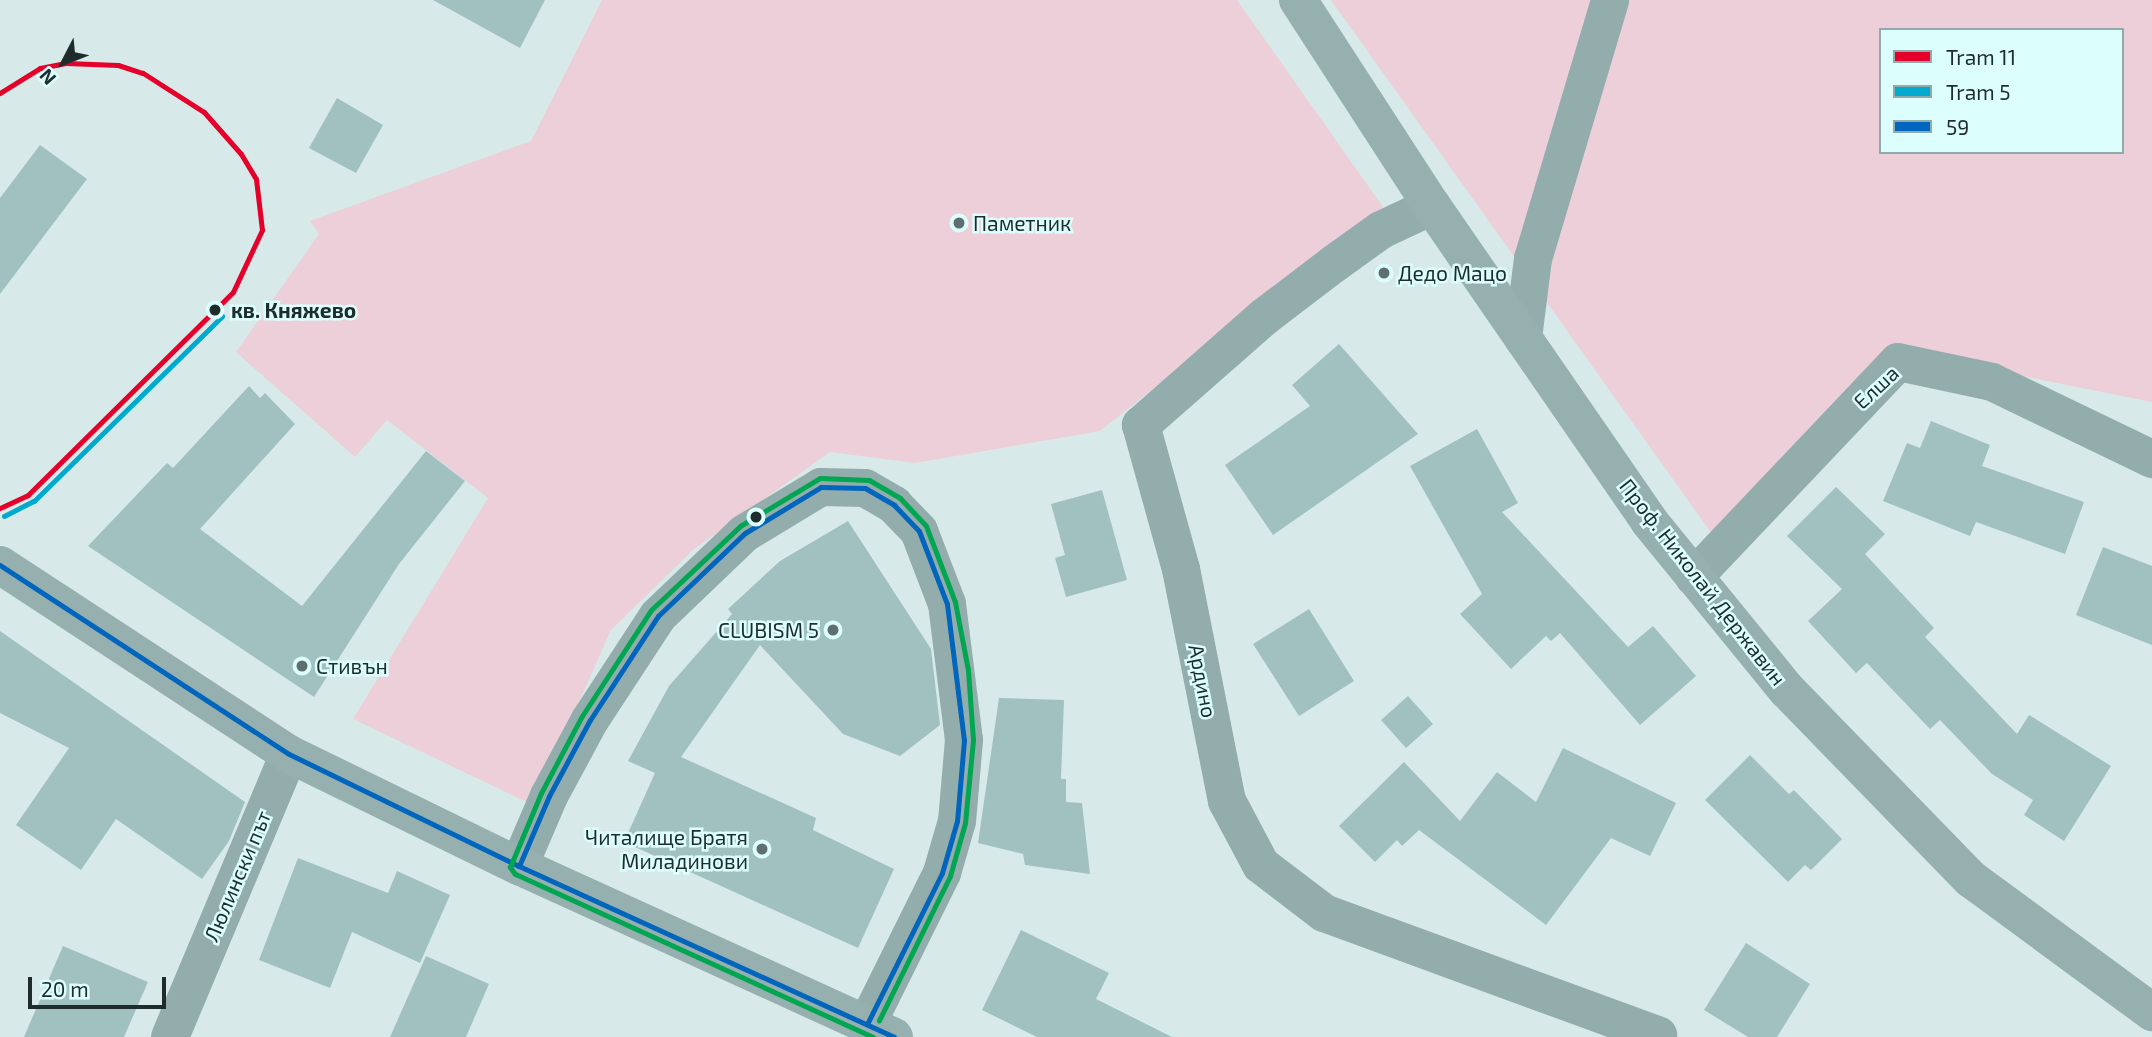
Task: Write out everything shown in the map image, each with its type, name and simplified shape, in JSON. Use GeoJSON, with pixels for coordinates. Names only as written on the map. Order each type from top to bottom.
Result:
{"type":"FeatureCollection","features":[{"type":"Feature","properties":{"kind":"main road","name":"Проф. Николай Державин"},"geometry":{"type":"LineString","coordinates":[[1298,0],[1432,206],[1649,521],[1787,690],[1926,837],[2004,905],[2152,1012]]}},
{"type":"Feature","properties":{"kind":"main road"},"geometry":{"type":"LineString","coordinates":[[0,565],[289,754],[519,866],[880,1030]]}},
{"type":"Feature","properties":{"kind":"street"},"geometry":{"type":"LineString","coordinates":[[1523,338],[1533,259],[1610,0]]}},
{"type":"Feature","properties":{"kind":"street","name":"Ардино"},"geometry":{"type":"LineString","coordinates":[[1432,206],[1381,230],[1335,263],[1264,317],[1141,425],[1181,569],[1227,801],[1261,865],[1324,913],[1658,1035]]}},
{"type":"Feature","properties":{"kind":"street","name":"Елша"},"geometry":{"type":"LineString","coordinates":[[1693,577],[1898,362],[1992,382],[2152,459]]}},
{"type":"Feature","properties":{"kind":"street"},"geometry":{"type":"LineString","coordinates":[[519,866],[549,796],[590,720],[658,616],[745,533],[821,487],[865,488],[894,505],[919,531],[947,604],[964,740],[957,821],[942,873],[880,1030]]}},
{"type":"Feature","properties":{"kind":"street","name":"Люлински път"},"geometry":{"type":"LineString","coordinates":[[170,1037],[289,754]]}},
{"type":"Feature","properties":{"kind":"shaded area"},"geometry":{"type":"Polygon","coordinates":[[[602,0],[1237,0],[1383,207],[1100,431],[915,463],[830,452],[694,549],[611,630],[533,805],[353,719],[488,498],[387,420],[355,457],[236,352],[319,234],[310,221],[531,141],[602,0]]]}},
{"type":"Feature","properties":{"kind":"shaded area"},"geometry":{"type":"Polygon","coordinates":[[[1331,0],[2152,0],[2152,402],[1896,351],[1717,541],[1331,0]]]}},
{"type":"Feature","properties":{"kind":"building"},"geometry":{"type":"Polygon","coordinates":[[[433,0],[545,0],[520,48],[433,0]]]}},
{"type":"Feature","properties":{"kind":"building"},"geometry":{"type":"Polygon","coordinates":[[[337,98],[383,125],[356,173],[309,148],[337,98]]]}},
{"type":"Feature","properties":{"kind":"building"},"geometry":{"type":"Polygon","coordinates":[[[40,145],[87,179],[0,294],[0,198],[40,145]]]}},
{"type":"Feature","properties":{"kind":"building"},"geometry":{"type":"Polygon","coordinates":[[[1339,344],[1418,434],[1273,535],[1225,465],[1310,406],[1292,385],[1339,344]]]}},
{"type":"Feature","properties":{"kind":"building"},"geometry":{"type":"Polygon","coordinates":[[[249,386],[260,398],[265,393],[295,424],[200,529],[302,606],[426,451],[465,481],[399,564],[314,697],[88,546],[167,463],[173,468],[249,386]]]}},
{"type":"Feature","properties":{"kind":"building"},"geometry":{"type":"Polygon","coordinates":[[[1931,421],[1990,445],[1982,466],[2084,502],[2065,554],[1976,522],[1970,536],[1883,501],[1907,443],[1920,448],[1931,421]]]}},
{"type":"Feature","properties":{"kind":"building"},"geometry":{"type":"Polygon","coordinates":[[[1477,429],[1518,503],[1502,512],[1628,647],[1653,626],[1696,676],[1640,725],[1560,633],[1551,641],[1546,636],[1511,669],[1460,614],[1482,594],[1410,466],[1477,429]]]}},
{"type":"Feature","properties":{"kind":"building"},"geometry":{"type":"Polygon","coordinates":[[[1836,487],[1885,534],[1865,554],[1934,628],[1925,637],[2017,734],[2029,715],[2111,766],[2064,841],[2024,815],[2033,800],[1992,774],[1940,720],[1930,729],[1867,663],[1856,673],[1808,621],[1842,589],[1787,536],[1836,487]]]}},
{"type":"Feature","properties":{"kind":"building"},"geometry":{"type":"Polygon","coordinates":[[[1102,490],[1127,580],[1066,597],[1055,558],[1065,555],[1051,504],[1102,490]]]}},
{"type":"Feature","properties":{"kind":"building"},"geometry":{"type":"Polygon","coordinates":[[[848,521],[931,649],[940,725],[900,756],[843,734],[760,645],[681,757],[816,818],[813,830],[894,869],[858,948],[624,842],[655,773],[628,761],[669,686],[732,614],[728,609],[780,561],[848,521]]]}},
{"type":"Feature","properties":{"kind":"building"},"geometry":{"type":"Polygon","coordinates":[[[2103,547],[2152,566],[2152,645],[2076,615],[2103,547]]]}},
{"type":"Feature","properties":{"kind":"building"},"geometry":{"type":"Polygon","coordinates":[[[1309,609],[1354,681],[1299,716],[1253,644],[1309,609]]]}},
{"type":"Feature","properties":{"kind":"building"},"geometry":{"type":"Polygon","coordinates":[[[0,631],[245,802],[229,841],[202,879],[116,819],[81,870],[16,825],[69,748],[0,713],[0,631]]]}},
{"type":"Feature","properties":{"kind":"building"},"geometry":{"type":"Polygon","coordinates":[[[1408,696],[1433,724],[1406,748],[1381,720],[1408,696]]]}},
{"type":"Feature","properties":{"kind":"building"},"geometry":{"type":"Polygon","coordinates":[[[999,698],[1064,700],[1061,779],[1066,779],[1066,802],[1082,803],[1090,874],[1025,865],[1023,854],[978,843],[999,698]]]}},
{"type":"Feature","properties":{"kind":"building"},"geometry":{"type":"Polygon","coordinates":[[[1563,748],[1676,803],[1650,856],[1611,838],[1546,925],[1419,830],[1402,846],[1397,840],[1375,862],[1339,826],[1404,762],[1460,821],[1497,772],[1536,802],[1563,748]]]}},
{"type":"Feature","properties":{"kind":"building"},"geometry":{"type":"Polygon","coordinates":[[[1750,755],[1789,794],[1794,790],[1842,839],[1811,870],[1805,865],[1788,882],[1705,800],[1750,755]]]}},
{"type":"Feature","properties":{"kind":"building"},"geometry":{"type":"Polygon","coordinates":[[[298,858],[388,893],[397,871],[450,895],[420,963],[352,932],[330,988],[259,960],[298,858]]]}},
{"type":"Feature","properties":{"kind":"building"},"geometry":{"type":"Polygon","coordinates":[[[1021,930],[1109,973],[1096,999],[1172,1037],[1037,1037],[982,1010],[1021,930]]]}},
{"type":"Feature","properties":{"kind":"building"},"geometry":{"type":"Polygon","coordinates":[[[1746,943],[1810,984],[1777,1037],[1748,1037],[1704,1010],[1746,943]]]}},
{"type":"Feature","properties":{"kind":"building"},"geometry":{"type":"Polygon","coordinates":[[[63,946],[148,982],[124,1037],[24,1037],[63,946]]]}},
{"type":"Feature","properties":{"kind":"building"},"geometry":{"type":"Polygon","coordinates":[[[426,956],[489,984],[466,1037],[390,1037],[426,956]]]}},
{"type":"Feature","properties":{"kind":"tram line","name":"11"},"geometry":{"type":"LineString","coordinates":[[0,93],[40,68],[66,63],[118,65],[143,73],[204,112],[241,154],[256,179],[262,230],[233,292],[28,495],[0,508]]}},
{"type":"Feature","properties":{"kind":"tram line","name":"5"},"geometry":{"type":"LineString","coordinates":[[4,516],[34,501],[222,316]]}},
{"type":"Feature","properties":{"kind":"transit line"},"geometry":{"type":"LineString","coordinates":[[873,1037],[515,874],[510,867],[541,793],[582,716],[651,610],[740,526],[820,478],[869,480],[900,498],[926,526],[955,602],[968,670],[973,740],[965,823],[950,876],[879,1020]]}},
{"type":"Feature","properties":{"kind":"transit line","name":"59"},"geometry":{"type":"LineString","coordinates":[[519,866],[549,796],[590,720],[658,616],[745,533],[821,487],[865,488],[894,505],[919,531],[947,604],[964,740],[957,821],[942,873],[867,1024]]}},
{"type":"Feature","properties":{"kind":"transit line","name":"59"},"geometry":{"type":"LineString","coordinates":[[0,565],[289,754],[519,866],[894,1037]]}},
{"type":"Feature","properties":{"kind":"place","name":"Паметник"},"geometry":{"type":"Point","coordinates":[959,223]}},
{"type":"Feature","properties":{"kind":"place","name":"Дедо Мацо"},"geometry":{"type":"Point","coordinates":[1384,273]}},
{"type":"Feature","properties":{"kind":"place","name":"кв. Княжево"},"geometry":{"type":"Point","coordinates":[215,310]}},
{"type":"Feature","properties":{"kind":"place","name":"CLUBISM 5"},"geometry":{"type":"Point","coordinates":[833,630]}},
{"type":"Feature","properties":{"kind":"place","name":"Стивън"},"geometry":{"type":"Point","coordinates":[302,666]}},
{"type":"Feature","properties":{"kind":"place","name":"Читалище Братя Миладинови"},"geometry":{"type":"Point","coordinates":[762,849]}}]}
